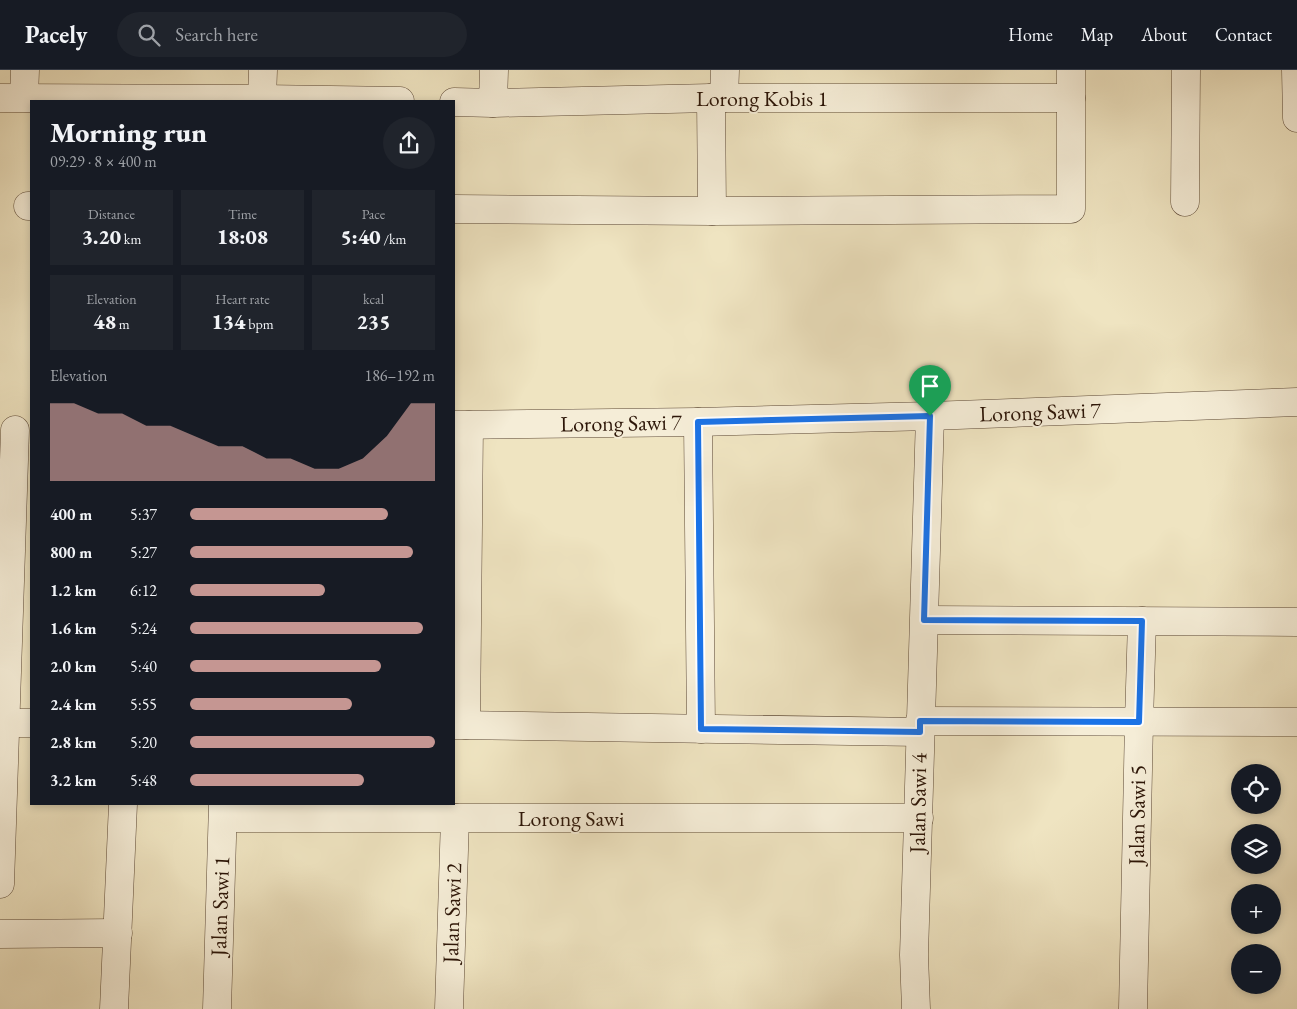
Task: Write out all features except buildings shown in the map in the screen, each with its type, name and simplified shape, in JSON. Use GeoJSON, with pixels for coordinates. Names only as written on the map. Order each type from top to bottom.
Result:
{"type":"FeatureCollection","features":[{"type":"Feature","properties":{"kind":"street"},"geometry":{"type":"LineString","coordinates":[[25,70],[12,98],[354,100]]}},
{"type":"Feature","properties":{"kind":"street"},"geometry":{"type":"LineString","coordinates":[[262,98],[263,70]]}},
{"type":"Feature","properties":{"kind":"street"},"geometry":{"type":"LineString","coordinates":[[493,103],[494,70]]}},
{"type":"Feature","properties":{"kind":"street"},"geometry":{"type":"LineString","coordinates":[[712,211],[717,98],[725,70]]}},
{"type":"Feature","properties":{"kind":"street"},"geometry":{"type":"LineString","coordinates":[[455,209],[712,211],[1072,209],[1071,70]]}},
{"type":"Feature","properties":{"kind":"street"},"geometry":{"type":"LineString","coordinates":[[1184,202],[1186,70]]}},
{"type":"Feature","properties":{"kind":"street"},"geometry":{"type":"LineString","coordinates":[[1296,70],[1297,118]]}},
{"type":"Feature","properties":{"kind":"street","name":"Lorong Kobis 1"},"geometry":{"type":"LineString","coordinates":[[455,102],[493,103],[717,98],[1071,98]]}},
{"type":"Feature","properties":{"kind":"street","name":"Lorong Sawi 7"},"geometry":{"type":"LineString","coordinates":[[461,425],[698,422],[930,416],[1297,402]]}},
{"type":"Feature","properties":{"kind":"street","name":"Jalan Sawi 4"},"geometry":{"type":"LineString","coordinates":[[916,1009],[914,956],[930,416]]}},
{"type":"Feature","properties":{"kind":"street"},"geometry":{"type":"LineString","coordinates":[[698,422],[701,729]]}},
{"type":"Feature","properties":{"kind":"street"},"geometry":{"type":"LineString","coordinates":[[461,425],[460,725],[701,729],[1139,722],[1297,722]]}},
{"type":"Feature","properties":{"kind":"street"},"geometry":{"type":"LineString","coordinates":[[0,884],[4,723],[16,430]]}},
{"type":"Feature","properties":{"kind":"street"},"geometry":{"type":"LineString","coordinates":[[924,620],[1297,622]]}},
{"type":"Feature","properties":{"kind":"street","name":"Jalan Sawi 5"},"geometry":{"type":"LineString","coordinates":[[1133,1009],[1142,621]]}},
{"type":"Feature","properties":{"kind":"street"},"geometry":{"type":"LineString","coordinates":[[4,723],[30,723]]}},
{"type":"Feature","properties":{"kind":"street"},"geometry":{"type":"LineString","coordinates":[[114,1009],[124,805]]}},
{"type":"Feature","properties":{"kind":"street","name":"Lorong Sawi"},"geometry":{"type":"LineString","coordinates":[[223,811],[455,818],[919,818]]}},
{"type":"Feature","properties":{"kind":"street","name":"Jalan Sawi 1"},"geometry":{"type":"LineString","coordinates":[[216,1009],[223,811]]}},
{"type":"Feature","properties":{"kind":"street","name":"Jalan Sawi 2"},"geometry":{"type":"LineString","coordinates":[[449,1009],[455,818]]}},
{"type":"Feature","properties":{"kind":"street"},"geometry":{"type":"LineString","coordinates":[[0,934],[118,933]]}},
{"type":"Feature","properties":{"kind":"route"},"geometry":{"type":"LineString","coordinates":[[930,416],[924,620],[1142,621],[1139,722],[920,721],[920,732],[701,729],[698,422],[930,416]]}}]}
